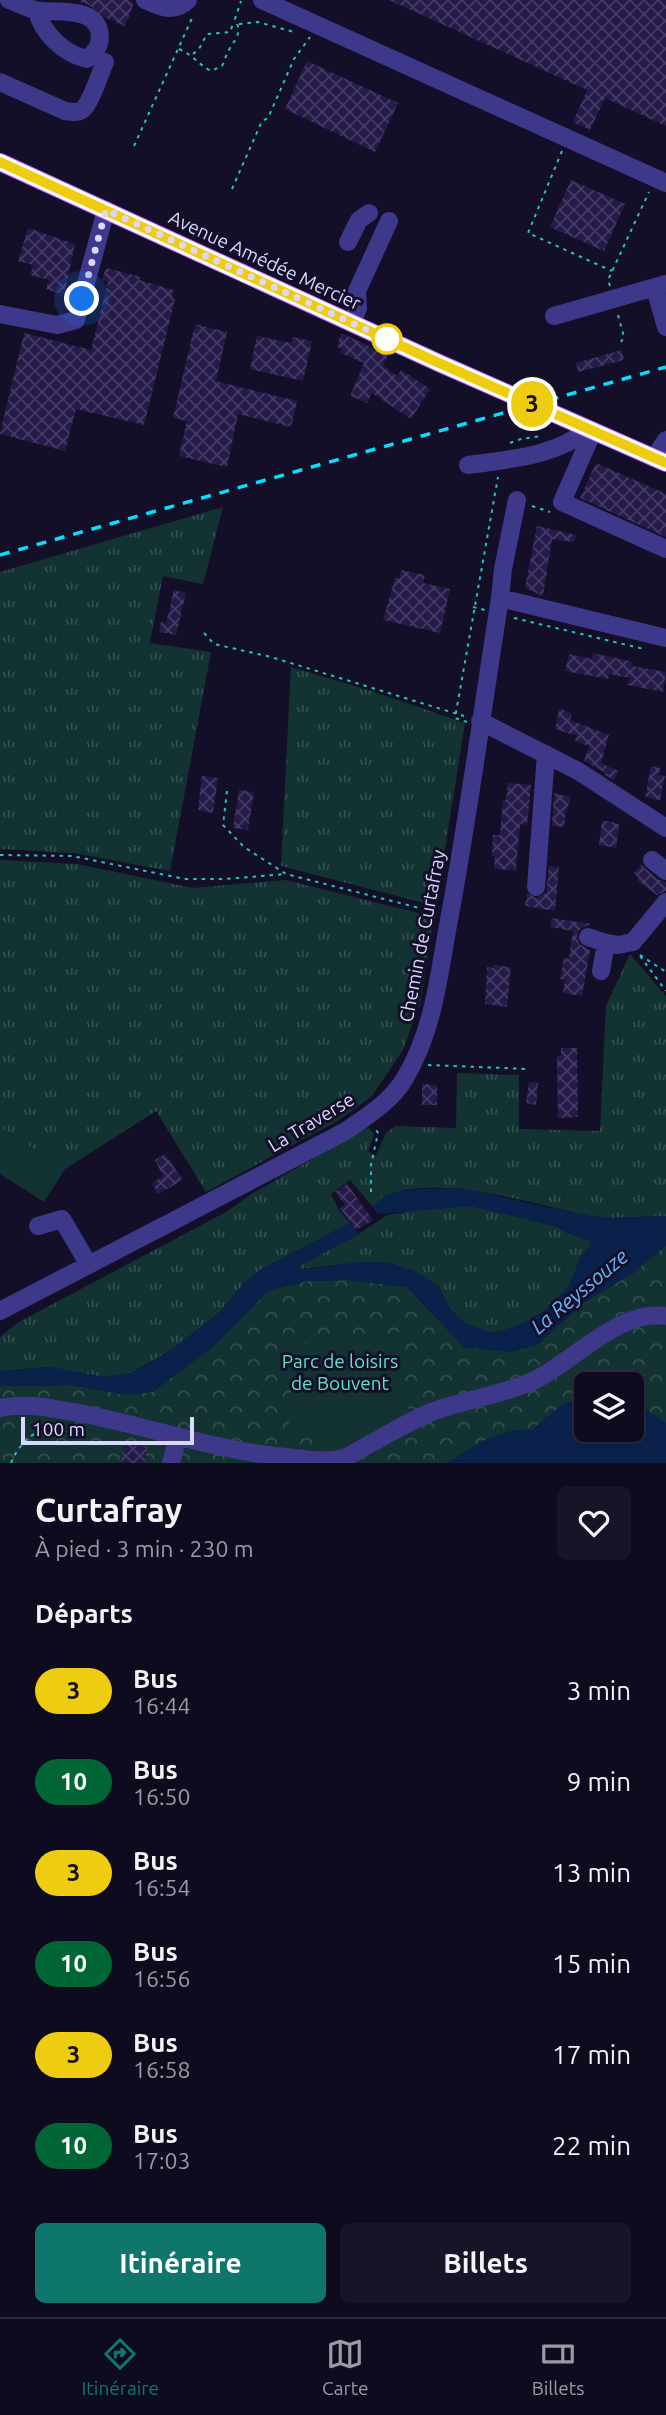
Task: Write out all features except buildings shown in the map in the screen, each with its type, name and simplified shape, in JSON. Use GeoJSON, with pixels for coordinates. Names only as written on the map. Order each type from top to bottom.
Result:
{"type":"FeatureCollection","features":[{"type":"Feature","properties":{"kind":"main road","name":"Avenue Amédée Mercier"},"geometry":{"type":"LineString","coordinates":[[0,162],[660,461]]}},
{"type":"Feature","properties":{"kind":"street"},"geometry":{"type":"LineString","coordinates":[[9,0],[37,10]]}},
{"type":"Feature","properties":{"kind":"street"},"geometry":{"type":"LineString","coordinates":[[145,0],[163,8],[191,6]]}},
{"type":"Feature","properties":{"kind":"street"},"geometry":{"type":"LineString","coordinates":[[262,0],[661,181]]}},
{"type":"Feature","properties":{"kind":"street"},"geometry":{"type":"LineString","coordinates":[[0,82],[65,111],[76,112],[83,109],[87,103],[105,62]]}},
{"type":"Feature","properties":{"kind":"street"},"geometry":{"type":"LineString","coordinates":[[0,314],[57,325],[76,320],[106,210]]}},
{"type":"Feature","properties":{"kind":"street"},"geometry":{"type":"LineString","coordinates":[[348,242],[359,220],[369,213]]}},
{"type":"Feature","properties":{"kind":"street"},"geometry":{"type":"LineString","coordinates":[[344,319],[358,308],[357,291],[388,221]]}},
{"type":"Feature","properties":{"kind":"street"},"geometry":{"type":"LineString","coordinates":[[554,316],[660,286],[666,327]]}},
{"type":"Feature","properties":{"kind":"street"},"geometry":{"type":"LineString","coordinates":[[468,465],[547,452],[591,430]]}},
{"type":"Feature","properties":{"kind":"street"},"geometry":{"type":"LineString","coordinates":[[591,430],[562,502],[666,549]]}},
{"type":"Feature","properties":{"kind":"street"},"geometry":{"type":"LineString","coordinates":[[660,461],[666,440]]}},
{"type":"Feature","properties":{"kind":"street","name":"Chemin de Curtafray"},"geometry":{"type":"LineString","coordinates":[[0,1311],[346,1131],[383,1104],[404,1080],[415,1059],[433,1007],[449,916],[475,723],[499,606],[516,500]]}},
{"type":"Feature","properties":{"kind":"street"},"geometry":{"type":"LineString","coordinates":[[499,606],[666,638]]}},
{"type":"Feature","properties":{"kind":"street"},"geometry":{"type":"LineString","coordinates":[[475,723],[578,771],[666,828]]}},
{"type":"Feature","properties":{"kind":"street"},"geometry":{"type":"LineString","coordinates":[[536,887],[546,754]]}},
{"type":"Feature","properties":{"kind":"street"},"geometry":{"type":"LineString","coordinates":[[588,937],[618,945],[633,943],[666,902]]}},
{"type":"Feature","properties":{"kind":"street"},"geometry":{"type":"LineString","coordinates":[[601,971],[606,943]]}},
{"type":"Feature","properties":{"kind":"street"},"geometry":{"type":"LineString","coordinates":[[38,1226],[62,1219],[89,1265]]}},
{"type":"Feature","properties":{"kind":"street"},"geometry":{"type":"LineString","coordinates":[[0,1408],[31,1406],[122,1421],[255,1454],[322,1461],[344,1458],[431,1412],[534,1380],[555,1369],[594,1340],[619,1327],[663,1313]]}},
{"type":"Feature","properties":{"kind":"street"},"geometry":{"type":"LineString","coordinates":[[171,1463],[178,1436]]}},
{"type":"Feature","properties":{"kind":"path"},"geometry":{"type":"LineString","coordinates":[[192,54],[199,49],[206,34],[230,32],[241,1]]}},
{"type":"Feature","properties":{"kind":"path"},"geometry":{"type":"LineString","coordinates":[[134,146],[178,49],[191,6]]}},
{"type":"Feature","properties":{"kind":"path"},"geometry":{"type":"LineString","coordinates":[[178,49],[192,54],[203,67],[212,71],[218,69],[239,36],[235,19]]}},
{"type":"Feature","properties":{"kind":"path"},"geometry":{"type":"LineString","coordinates":[[238,24],[258,22],[286,31],[300,32]]}},
{"type":"Feature","properties":{"kind":"path"},"geometry":{"type":"LineString","coordinates":[[232,190],[262,121],[268,118],[294,59],[313,33]]}},
{"type":"Feature","properties":{"kind":"path"},"geometry":{"type":"LineString","coordinates":[[564,147],[528,233],[612,273],[661,181]]}},
{"type":"Feature","properties":{"kind":"path"},"geometry":{"type":"LineString","coordinates":[[475,723],[455,718],[473,607],[502,461],[505,449],[514,440],[542,436]]}},
{"type":"Feature","properties":{"kind":"path"},"geometry":{"type":"LineString","coordinates":[[473,607],[499,606],[562,631],[653,651]]}},
{"type":"Feature","properties":{"kind":"path"},"geometry":{"type":"LineString","coordinates":[[204,633],[214,644],[271,657],[456,713],[475,723]]}},
{"type":"Feature","properties":{"kind":"path"},"geometry":{"type":"LineString","coordinates":[[227,792],[223,825],[244,847],[286,874],[449,916]]}},
{"type":"Feature","properties":{"kind":"path"},"geometry":{"type":"LineString","coordinates":[[0,855],[72,856],[185,879],[286,874]]}},
{"type":"Feature","properties":{"kind":"path"},"geometry":{"type":"LineString","coordinates":[[666,972],[639,955],[666,991]]}},
{"type":"Feature","properties":{"kind":"path"},"geometry":{"type":"LineString","coordinates":[[415,1059],[431,1067],[528,1069]]}},
{"type":"Feature","properties":{"kind":"path"},"geometry":{"type":"LineString","coordinates":[[368,1115],[377,1133],[371,1165],[371,1192]]}},
{"type":"Feature","properties":{"kind":"path"},"geometry":{"type":"LineString","coordinates":[[11,1463],[19,1445],[71,1412]]}},
{"type":"Feature","properties":{"kind":"green space"},"geometry":{"type":"Polygon","coordinates":[[[223,507],[203,584],[163,576],[150,643],[211,652],[170,871],[74,853],[0,849],[0,572],[223,507]]]}},
{"type":"Feature","properties":{"kind":"green space"},"geometry":{"type":"Polygon","coordinates":[[[291,667],[465,723],[436,906],[281,866],[291,667]]]}},
{"type":"Feature","properties":{"kind":"green space"},"geometry":{"type":"Polygon","coordinates":[[[0,860],[77,864],[193,888],[286,880],[434,917],[420,1004],[403,1050],[372,1096],[339,1120],[206,1192],[156,1111],[65,1169],[0,1127],[0,860]]]}},
{"type":"Feature","properties":{"kind":"green space"},"geometry":{"type":"Polygon","coordinates":[[[630,954],[666,996],[666,1216],[589,1216],[489,1193],[436,1188],[411,1189],[390,1194],[373,1207],[350,1180],[331,1194],[350,1223],[260,1270],[246,1281],[220,1312],[173,1349],[131,1373],[104,1377],[49,1367],[0,1371],[0,1337],[17,1323],[226,1212],[253,1193],[368,1127],[374,1134],[368,1151],[376,1156],[386,1133],[396,1126],[456,1128],[457,1073],[519,1075],[519,1129],[600,1131],[606,1006],[630,954]]]}},
{"type":"Feature","properties":{"kind":"green space"},"geometry":{"type":"Polygon","coordinates":[[[0,1127],[65,1169],[44,1202],[0,1174],[0,1127]]]}},
{"type":"Feature","properties":{"kind":"green space"},"geometry":{"type":"Polygon","coordinates":[[[472,1206],[554,1226],[591,1240],[591,1246],[581,1256],[569,1287],[543,1312],[516,1327],[492,1333],[464,1323],[449,1308],[439,1287],[416,1272],[390,1263],[364,1262],[300,1269],[299,1266],[359,1234],[387,1215],[472,1206]]]}},
{"type":"Feature","properties":{"kind":"green space","name":"Parc de loisirs de Bouvent"},"geometry":{"type":"Polygon","coordinates":[[[666,1245],[666,1463],[0,1463],[0,1386],[71,1385],[126,1395],[152,1392],[211,1348],[269,1290],[308,1281],[348,1280],[407,1287],[464,1347],[510,1352],[537,1345],[584,1302],[632,1274],[666,1245]]]}},
{"type":"Feature","properties":{"kind":"green space"},"geometry":{"type":"Polygon","coordinates":[[[400,1332],[402,1383],[410,1413],[334,1454],[323,1434],[288,1434],[295,1345],[400,1332]]]}},
{"type":"Feature","properties":{"kind":"water","name":"La Reyssouze"},"geometry":{"type":"Polygon","coordinates":[[[460,1188],[589,1216],[666,1216],[666,1245],[632,1274],[584,1302],[537,1345],[510,1352],[464,1347],[407,1287],[348,1280],[308,1281],[269,1290],[211,1348],[152,1392],[126,1395],[71,1385],[0,1386],[0,1371],[49,1367],[104,1377],[131,1373],[173,1349],[220,1312],[246,1281],[260,1270],[350,1223],[359,1234],[299,1266],[300,1269],[364,1262],[390,1263],[416,1272],[439,1287],[449,1308],[464,1323],[492,1333],[516,1327],[543,1312],[569,1287],[581,1256],[591,1246],[590,1240],[554,1226],[472,1206],[378,1214],[373,1207],[386,1194],[416,1189],[460,1188]]]}},
{"type":"Feature","properties":{"kind":"water"},"geometry":{"type":"Polygon","coordinates":[[[574,1400],[574,1442],[644,1442],[644,1408],[666,1423],[666,1463],[447,1463],[477,1444],[499,1435],[533,1430],[545,1418],[574,1400]]]}},
{"type":"Feature","properties":{"kind":"railway"},"geometry":{"type":"LineString","coordinates":[[0,555],[666,367]]}},
{"type":"Feature","properties":{"kind":"bus line","name":"3"},"geometry":{"type":"LineString","coordinates":[[0,162],[439,363],[666,463]]}},
{"type":"Feature","properties":{"kind":"route"},"geometry":{"type":"LineString","coordinates":[[82,299],[106,210],[387,339]]}}]}
